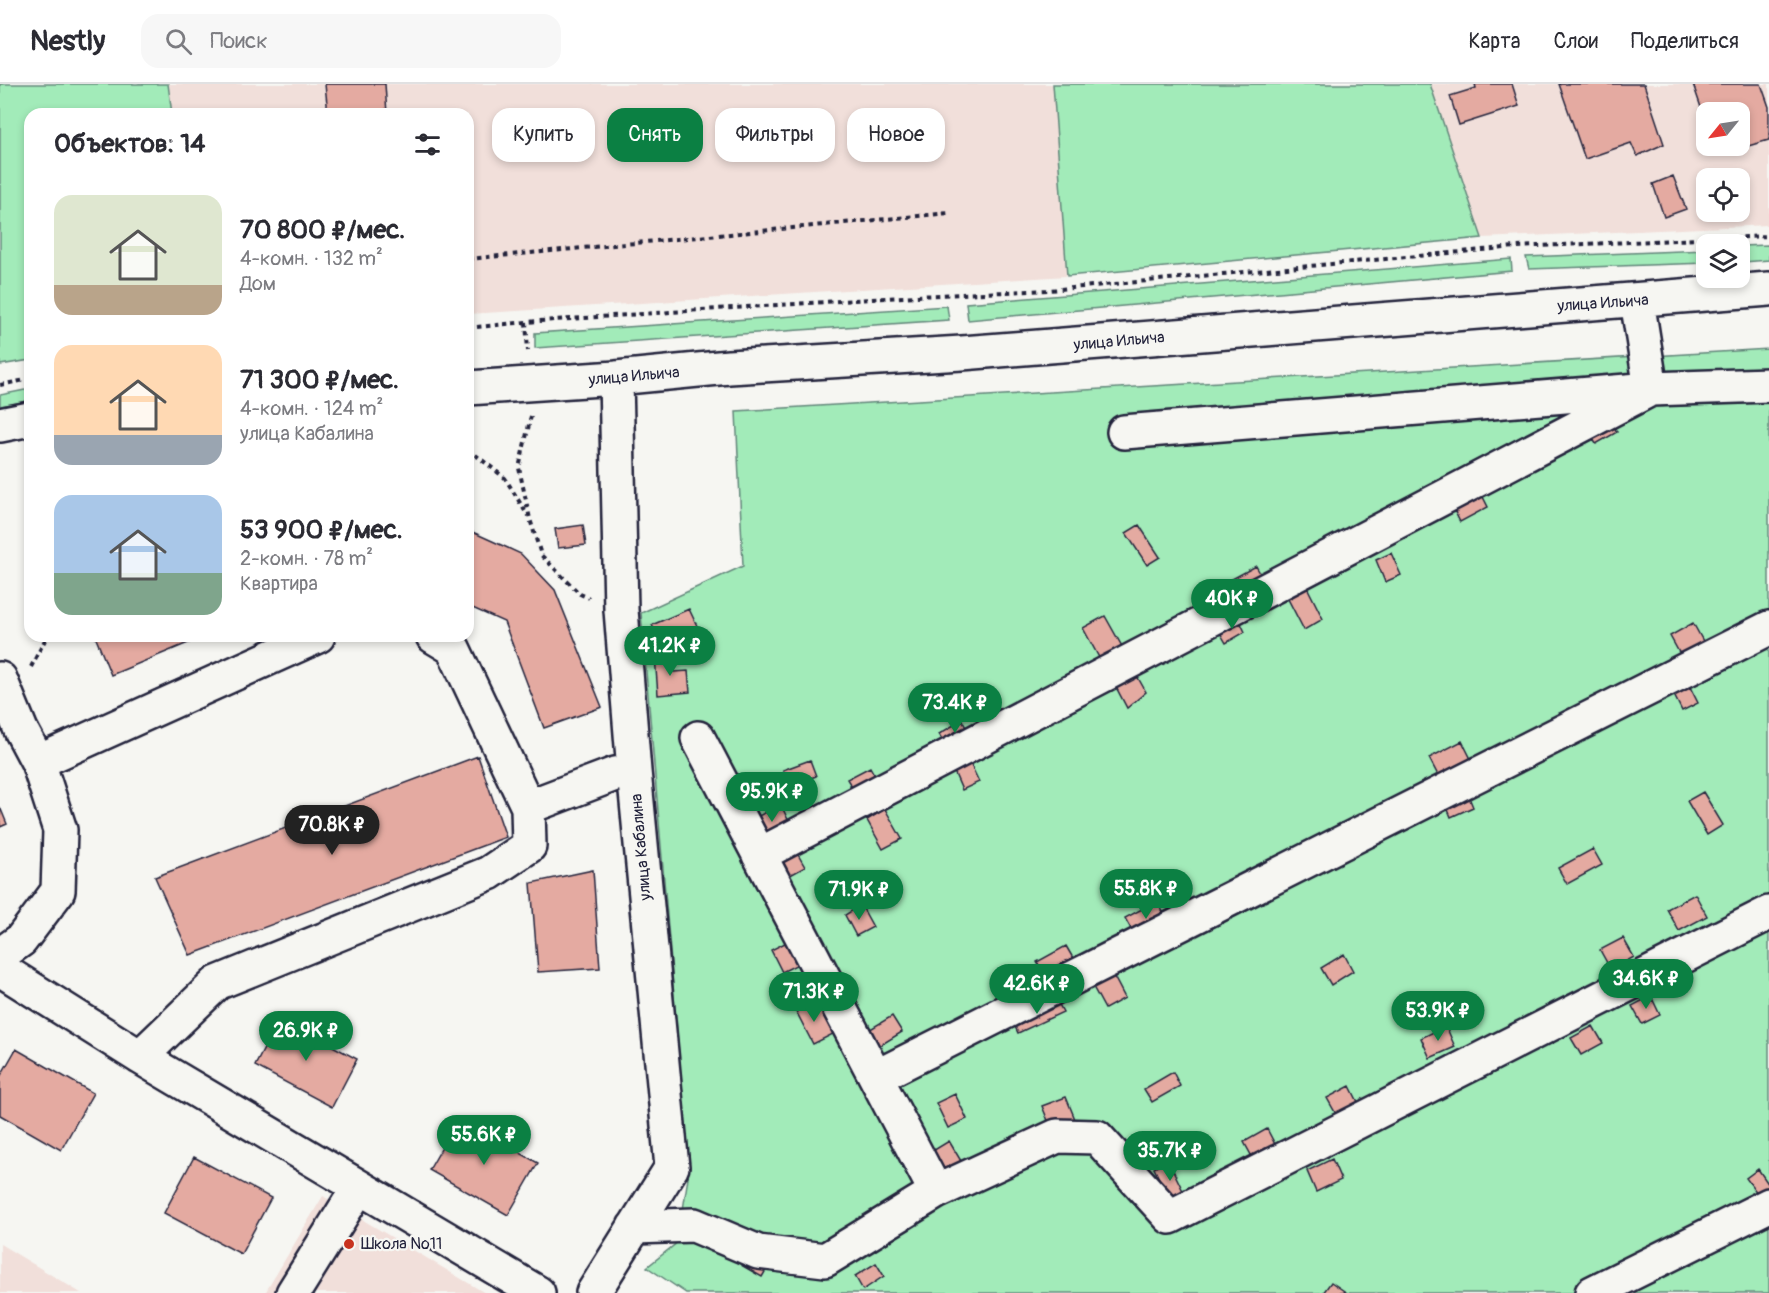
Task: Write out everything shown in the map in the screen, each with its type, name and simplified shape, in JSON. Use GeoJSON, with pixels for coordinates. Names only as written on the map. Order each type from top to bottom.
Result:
{"type":"FeatureCollection","features":[{"type":"Feature","properties":{"kind":"street","name":"улица Ильича"},"geometry":{"type":"LineString","coordinates":[[474,388],[616,378],[729,367],[962,353],[1769,289]]}},
{"type":"Feature","properties":{"kind":"street"},"geometry":{"type":"LineString","coordinates":[[1638,300],[1650,389]]}},
{"type":"Feature","properties":{"kind":"street","name":"улица Кабалина"},"geometry":{"type":"LineString","coordinates":[[593,1293],[672,1167],[621,610],[616,378]]}},
{"type":"Feature","properties":{"kind":"street"},"geometry":{"type":"LineString","coordinates":[[1124,432],[1650,389],[1769,385]]}},
{"type":"Feature","properties":{"kind":"street"},"geometry":{"type":"LineString","coordinates":[[759,855],[1650,389]]}},
{"type":"Feature","properties":{"kind":"street"},"geometry":{"type":"LineString","coordinates":[[0,425],[24,420]]}},
{"type":"Feature","properties":{"kind":"street"},"geometry":{"type":"LineString","coordinates":[[876,1077],[1769,628]]}},
{"type":"Feature","properties":{"kind":"street"},"geometry":{"type":"LineString","coordinates":[[38,762],[305,642]]}},
{"type":"Feature","properties":{"kind":"street"},"geometry":{"type":"LineString","coordinates":[[141,1057],[217,983],[489,873],[529,846],[528,807],[453,648],[443,642]]}},
{"type":"Feature","properties":{"kind":"street"},"geometry":{"type":"LineString","coordinates":[[0,679],[21,730],[38,762],[60,830],[58,891],[21,940],[0,955]]}},
{"type":"Feature","properties":{"kind":"street"},"geometry":{"type":"LineString","coordinates":[[698,738],[936,1192]]}},
{"type":"Feature","properties":{"kind":"street"},"geometry":{"type":"LineString","coordinates":[[528,807],[615,774],[634,771]]}},
{"type":"Feature","properties":{"kind":"street"},"geometry":{"type":"LineString","coordinates":[[634,1227],[694,1225],[758,1252],[825,1260],[936,1192],[1057,1136],[1097,1137],[1170,1217],[1769,913]]}},
{"type":"Feature","properties":{"kind":"street"},"geometry":{"type":"LineString","coordinates":[[0,969],[141,1057],[538,1293]]}},
{"type":"Feature","properties":{"kind":"street"},"geometry":{"type":"LineString","coordinates":[[293,1293],[359,1187]]}},
{"type":"Feature","properties":{"kind":"street"},"geometry":{"type":"LineString","coordinates":[[1592,1293],[1769,1205]]}},
{"type":"Feature","properties":{"kind":"path"},"geometry":{"type":"LineString","coordinates":[[474,258],[949,213]]}},
{"type":"Feature","properties":{"kind":"path"},"geometry":{"type":"LineString","coordinates":[[474,327],[660,312],[1050,290],[1515,247],[1769,236]]}},
{"type":"Feature","properties":{"kind":"path"},"geometry":{"type":"LineString","coordinates":[[0,385],[24,380]]}},
{"type":"Feature","properties":{"kind":"path"},"geometry":{"type":"LineString","coordinates":[[532,410],[519,468],[530,519],[541,555],[580,594],[621,610]]}},
{"type":"Feature","properties":{"kind":"path"},"geometry":{"type":"LineString","coordinates":[[474,454],[505,478],[530,519]]}},
{"type":"Feature","properties":{"kind":"shaded area"},"geometry":{"type":"Polygon","coordinates":[[[168,84],[1053,84],[1067,276],[474,314],[474,108],[171,108],[168,84]]]}},
{"type":"Feature","properties":{"kind":"shaded area"},"geometry":{"type":"Polygon","coordinates":[[[1430,84],[1769,84],[1769,225],[1482,238],[1430,84]]]}},
{"type":"Feature","properties":{"kind":"shaded area","name":"Школа №11"},"geometry":{"type":"Polygon","coordinates":[[[323,1196],[485,1293],[265,1293],[323,1196]]]}},
{"type":"Feature","properties":{"kind":"shaded area"},"geometry":{"type":"Polygon","coordinates":[[[0,1244],[81,1293],[0,1293],[0,1244]]]}},
{"type":"Feature","properties":{"kind":"green space"},"geometry":{"type":"Polygon","coordinates":[[[0,84],[168,84],[171,108],[24,108],[24,361],[0,365],[0,84]]]}},
{"type":"Feature","properties":{"kind":"green space"},"geometry":{"type":"Polygon","coordinates":[[[1053,84],[1430,84],[1482,238],[1067,276],[1053,84]]]}},
{"type":"Feature","properties":{"kind":"green space"},"geometry":{"type":"Polygon","coordinates":[[[1769,245],[1769,260],[1750,261],[1750,246],[1769,245]]]}},
{"type":"Feature","properties":{"kind":"green space"},"geometry":{"type":"Polygon","coordinates":[[[1696,250],[1696,263],[1529,269],[1526,257],[1696,250]]]}},
{"type":"Feature","properties":{"kind":"green space"},"geometry":{"type":"Polygon","coordinates":[[[1511,259],[1512,271],[968,320],[966,303],[1511,259]]]}},
{"type":"Feature","properties":{"kind":"green space"},"geometry":{"type":"Polygon","coordinates":[[[947,306],[949,320],[535,348],[535,333],[947,306]]]}},
{"type":"Feature","properties":{"kind":"green space"},"geometry":{"type":"Polygon","coordinates":[[[1769,349],[1769,1293],[686,1293],[647,1267],[678,1242],[689,1171],[641,613],[743,566],[736,411],[1769,349]]]}},
{"type":"Feature","properties":{"kind":"green space"},"geometry":{"type":"Polygon","coordinates":[[[24,390],[24,402],[0,406],[0,395],[24,390]]]}},
{"type":"Feature","properties":{"kind":"building"},"geometry":{"type":"Polygon","coordinates":[[[325,84],[385,84],[387,108],[327,108],[325,84]]]}},
{"type":"Feature","properties":{"kind":"building"},"geometry":{"type":"Polygon","coordinates":[[[1475,84],[1512,84],[1519,106],[1459,125],[1450,96],[1476,88],[1475,84]]]}},
{"type":"Feature","properties":{"kind":"building"},"geometry":{"type":"Polygon","coordinates":[[[1559,84],[1644,84],[1664,144],[1637,156],[1631,143],[1585,159],[1559,84]]]}},
{"type":"Feature","properties":{"kind":"building"},"geometry":{"type":"Polygon","coordinates":[[[1693,84],[1761,84],[1769,107],[1769,140],[1750,145],[1750,102],[1699,102],[1693,84]]]}},
{"type":"Feature","properties":{"kind":"building"},"geometry":{"type":"Polygon","coordinates":[[[1673,176],[1686,209],[1664,217],[1653,184],[1673,176]]]}},
{"type":"Feature","properties":{"kind":"building"},"geometry":{"type":"Polygon","coordinates":[[[1610,420],[1617,432],[1596,444],[1589,432],[1610,420]]]}},
{"type":"Feature","properties":{"kind":"building"},"geometry":{"type":"Polygon","coordinates":[[[1480,491],[1488,507],[1460,522],[1452,506],[1480,491]]]}},
{"type":"Feature","properties":{"kind":"building"},"geometry":{"type":"Polygon","coordinates":[[[583,525],[586,545],[558,548],[555,529],[583,525]]]}},
{"type":"Feature","properties":{"kind":"building"},"geometry":{"type":"Polygon","coordinates":[[[1139,525],[1160,557],[1147,565],[1126,533],[1139,525]]]}},
{"type":"Feature","properties":{"kind":"building"},"geometry":{"type":"Polygon","coordinates":[[[474,533],[521,554],[555,590],[602,707],[544,728],[504,622],[474,609],[474,533]]]}},
{"type":"Feature","properties":{"kind":"building"},"geometry":{"type":"Polygon","coordinates":[[[1391,553],[1401,575],[1385,582],[1376,560],[1391,553]]]}},
{"type":"Feature","properties":{"kind":"building"},"geometry":{"type":"Polygon","coordinates":[[[1256,566],[1265,582],[1241,595],[1232,579],[1256,566]]]}},
{"type":"Feature","properties":{"kind":"building"},"geometry":{"type":"Polygon","coordinates":[[[1307,587],[1323,619],[1304,630],[1287,597],[1307,587]]]}},
{"type":"Feature","properties":{"kind":"building"},"geometry":{"type":"Polygon","coordinates":[[[689,609],[699,630],[662,646],[652,625],[689,609]]]}},
{"type":"Feature","properties":{"kind":"building"},"geometry":{"type":"Polygon","coordinates":[[[1105,616],[1124,650],[1102,663],[1083,628],[1105,616]]]}},
{"type":"Feature","properties":{"kind":"building"},"geometry":{"type":"Polygon","coordinates":[[[1238,617],[1245,632],[1226,643],[1218,629],[1238,617]]]}},
{"type":"Feature","properties":{"kind":"building"},"geometry":{"type":"Polygon","coordinates":[[[1693,623],[1704,643],[1681,656],[1670,636],[1693,623]]]}},
{"type":"Feature","properties":{"kind":"building"},"geometry":{"type":"Polygon","coordinates":[[[97,642],[191,642],[111,675],[97,642]]]}},
{"type":"Feature","properties":{"kind":"building"},"geometry":{"type":"Polygon","coordinates":[[[673,654],[674,672],[688,671],[690,692],[658,695],[655,656],[673,654]]]}},
{"type":"Feature","properties":{"kind":"building"},"geometry":{"type":"Polygon","coordinates":[[[1137,676],[1146,692],[1127,708],[1116,687],[1137,676]]]}},
{"type":"Feature","properties":{"kind":"building"},"geometry":{"type":"Polygon","coordinates":[[[1686,679],[1698,703],[1682,711],[1670,687],[1686,679]]]}},
{"type":"Feature","properties":{"kind":"building"},"geometry":{"type":"Polygon","coordinates":[[[962,720],[970,735],[947,748],[939,734],[962,720]]]}},
{"type":"Feature","properties":{"kind":"building"},"geometry":{"type":"Polygon","coordinates":[[[1462,741],[1473,763],[1440,779],[1429,758],[1462,741]]]}},
{"type":"Feature","properties":{"kind":"building"},"geometry":{"type":"Polygon","coordinates":[[[478,756],[506,837],[190,955],[155,877],[478,756]]]}},
{"type":"Feature","properties":{"kind":"building"},"geometry":{"type":"Polygon","coordinates":[[[968,759],[979,782],[962,790],[952,767],[968,759]]]}},
{"type":"Feature","properties":{"kind":"building"},"geometry":{"type":"Polygon","coordinates":[[[810,760],[816,776],[790,786],[783,770],[810,760]]]}},
{"type":"Feature","properties":{"kind":"building"},"geometry":{"type":"Polygon","coordinates":[[[870,767],[878,781],[856,794],[847,779],[870,767]]]}},
{"type":"Feature","properties":{"kind":"building"},"geometry":{"type":"Polygon","coordinates":[[[1466,790],[1473,807],[1451,817],[1444,800],[1466,790]]]}},
{"type":"Feature","properties":{"kind":"building"},"geometry":{"type":"Polygon","coordinates":[[[1703,792],[1723,825],[1707,835],[1687,801],[1703,792]]]}},
{"type":"Feature","properties":{"kind":"building"},"geometry":{"type":"Polygon","coordinates":[[[781,805],[792,828],[764,842],[752,819],[781,805]]]}},
{"type":"Feature","properties":{"kind":"building"},"geometry":{"type":"Polygon","coordinates":[[[0,807],[7,824],[0,827],[0,807]]]}},
{"type":"Feature","properties":{"kind":"building"},"geometry":{"type":"Polygon","coordinates":[[[885,809],[902,839],[883,849],[867,820],[885,809]]]}},
{"type":"Feature","properties":{"kind":"building"},"geometry":{"type":"Polygon","coordinates":[[[793,846],[805,867],[787,877],[775,855],[793,846]]]}},
{"type":"Feature","properties":{"kind":"building"},"geometry":{"type":"Polygon","coordinates":[[[1593,849],[1602,865],[1567,884],[1558,868],[1593,849]]]}},
{"type":"Feature","properties":{"kind":"building"},"geometry":{"type":"Polygon","coordinates":[[[593,870],[600,968],[538,972],[531,883],[593,870]]]}},
{"type":"Feature","properties":{"kind":"building"},"geometry":{"type":"Polygon","coordinates":[[[1695,894],[1707,916],[1679,931],[1667,909],[1695,894]]]}},
{"type":"Feature","properties":{"kind":"building"},"geometry":{"type":"Polygon","coordinates":[[[1157,901],[1168,921],[1136,938],[1125,918],[1157,901]]]}},
{"type":"Feature","properties":{"kind":"building"},"geometry":{"type":"Polygon","coordinates":[[[861,905],[873,927],[856,936],[845,915],[861,905]]]}},
{"type":"Feature","properties":{"kind":"building"},"geometry":{"type":"Polygon","coordinates":[[[1623,938],[1634,957],[1611,970],[1600,950],[1623,938]]]}},
{"type":"Feature","properties":{"kind":"building"},"geometry":{"type":"Polygon","coordinates":[[[787,942],[798,964],[782,972],[771,950],[787,942]]]}},
{"type":"Feature","properties":{"kind":"building"},"geometry":{"type":"Polygon","coordinates":[[[1066,946],[1077,965],[1048,981],[1037,962],[1066,946]]]}},
{"type":"Feature","properties":{"kind":"building"},"geometry":{"type":"Polygon","coordinates":[[[1344,954],[1353,971],[1331,985],[1321,968],[1344,954]]]}},
{"type":"Feature","properties":{"kind":"building"},"geometry":{"type":"Polygon","coordinates":[[[1112,973],[1125,998],[1105,1009],[1092,985],[1112,973]]]}},
{"type":"Feature","properties":{"kind":"building"},"geometry":{"type":"Polygon","coordinates":[[[1651,996],[1660,1015],[1642,1024],[1632,1006],[1651,996]]]}},
{"type":"Feature","properties":{"kind":"building"},"geometry":{"type":"Polygon","coordinates":[[[1055,997],[1063,1012],[1018,1033],[1011,1018],[1055,997]]]}},
{"type":"Feature","properties":{"kind":"building"},"geometry":{"type":"Polygon","coordinates":[[[816,1001],[833,1034],[813,1044],[796,1011],[816,1001]]]}},
{"type":"Feature","properties":{"kind":"building"},"geometry":{"type":"Polygon","coordinates":[[[892,1016],[902,1032],[871,1051],[862,1034],[892,1016]]]}},
{"type":"Feature","properties":{"kind":"building"},"geometry":{"type":"Polygon","coordinates":[[[280,1018],[357,1059],[332,1107],[255,1066],[280,1018]]]}},
{"type":"Feature","properties":{"kind":"building"},"geometry":{"type":"Polygon","coordinates":[[[1446,1026],[1455,1047],[1430,1058],[1421,1038],[1446,1026]]]}},
{"type":"Feature","properties":{"kind":"building"},"geometry":{"type":"Polygon","coordinates":[[[1593,1026],[1603,1043],[1581,1055],[1571,1038],[1593,1026]]]}},
{"type":"Feature","properties":{"kind":"building"},"geometry":{"type":"Polygon","coordinates":[[[16,1049],[93,1093],[61,1150],[0,1115],[0,1077],[16,1049]]]}},
{"type":"Feature","properties":{"kind":"building"},"geometry":{"type":"Polygon","coordinates":[[[1173,1072],[1180,1086],[1152,1102],[1144,1089],[1173,1072]]]}},
{"type":"Feature","properties":{"kind":"building"},"geometry":{"type":"Polygon","coordinates":[[[1350,1086],[1358,1102],[1336,1114],[1327,1098],[1350,1086]]]}},
{"type":"Feature","properties":{"kind":"building"},"geometry":{"type":"Polygon","coordinates":[[[955,1094],[967,1119],[948,1128],[936,1103],[955,1094]]]}},
{"type":"Feature","properties":{"kind":"building"},"geometry":{"type":"Polygon","coordinates":[[[1066,1097],[1075,1119],[1051,1128],[1042,1106],[1066,1097]]]}},
{"type":"Feature","properties":{"kind":"building"},"geometry":{"type":"Polygon","coordinates":[[[459,1118],[538,1163],[508,1215],[429,1170],[459,1118]]]}},
{"type":"Feature","properties":{"kind":"building"},"geometry":{"type":"Polygon","coordinates":[[[1267,1129],[1279,1152],[1256,1164],[1244,1142],[1267,1129]]]}},
{"type":"Feature","properties":{"kind":"building"},"geometry":{"type":"Polygon","coordinates":[[[949,1141],[964,1166],[946,1177],[931,1152],[949,1141]]]}},
{"type":"Feature","properties":{"kind":"building"},"geometry":{"type":"Polygon","coordinates":[[[194,1157],[271,1198],[241,1254],[164,1213],[194,1157]]]}},
{"type":"Feature","properties":{"kind":"building"},"geometry":{"type":"Polygon","coordinates":[[[1332,1159],[1341,1180],[1316,1192],[1307,1171],[1332,1159]]]}},
{"type":"Feature","properties":{"kind":"building"},"geometry":{"type":"Polygon","coordinates":[[[1168,1160],[1185,1195],[1171,1203],[1154,1168],[1168,1160]]]}},
{"type":"Feature","properties":{"kind":"building"},"geometry":{"type":"Polygon","coordinates":[[[1758,1169],[1769,1185],[1769,1191],[1760,1197],[1746,1178],[1758,1169]]]}},
{"type":"Feature","properties":{"kind":"building"},"geometry":{"type":"Polygon","coordinates":[[[748,1254],[769,1265],[762,1277],[741,1265],[748,1254]]]}},
{"type":"Feature","properties":{"kind":"building"},"geometry":{"type":"Polygon","coordinates":[[[876,1263],[884,1276],[863,1290],[855,1276],[876,1263]]]}},
{"type":"Feature","properties":{"kind":"building"},"geometry":{"type":"Polygon","coordinates":[[[1331,1282],[1347,1293],[1323,1293],[1331,1282]]]}},
{"type":"Feature","properties":{"kind":"place","name":"Школа №11"},"geometry":{"type":"Point","coordinates":[349,1244]}}]}
